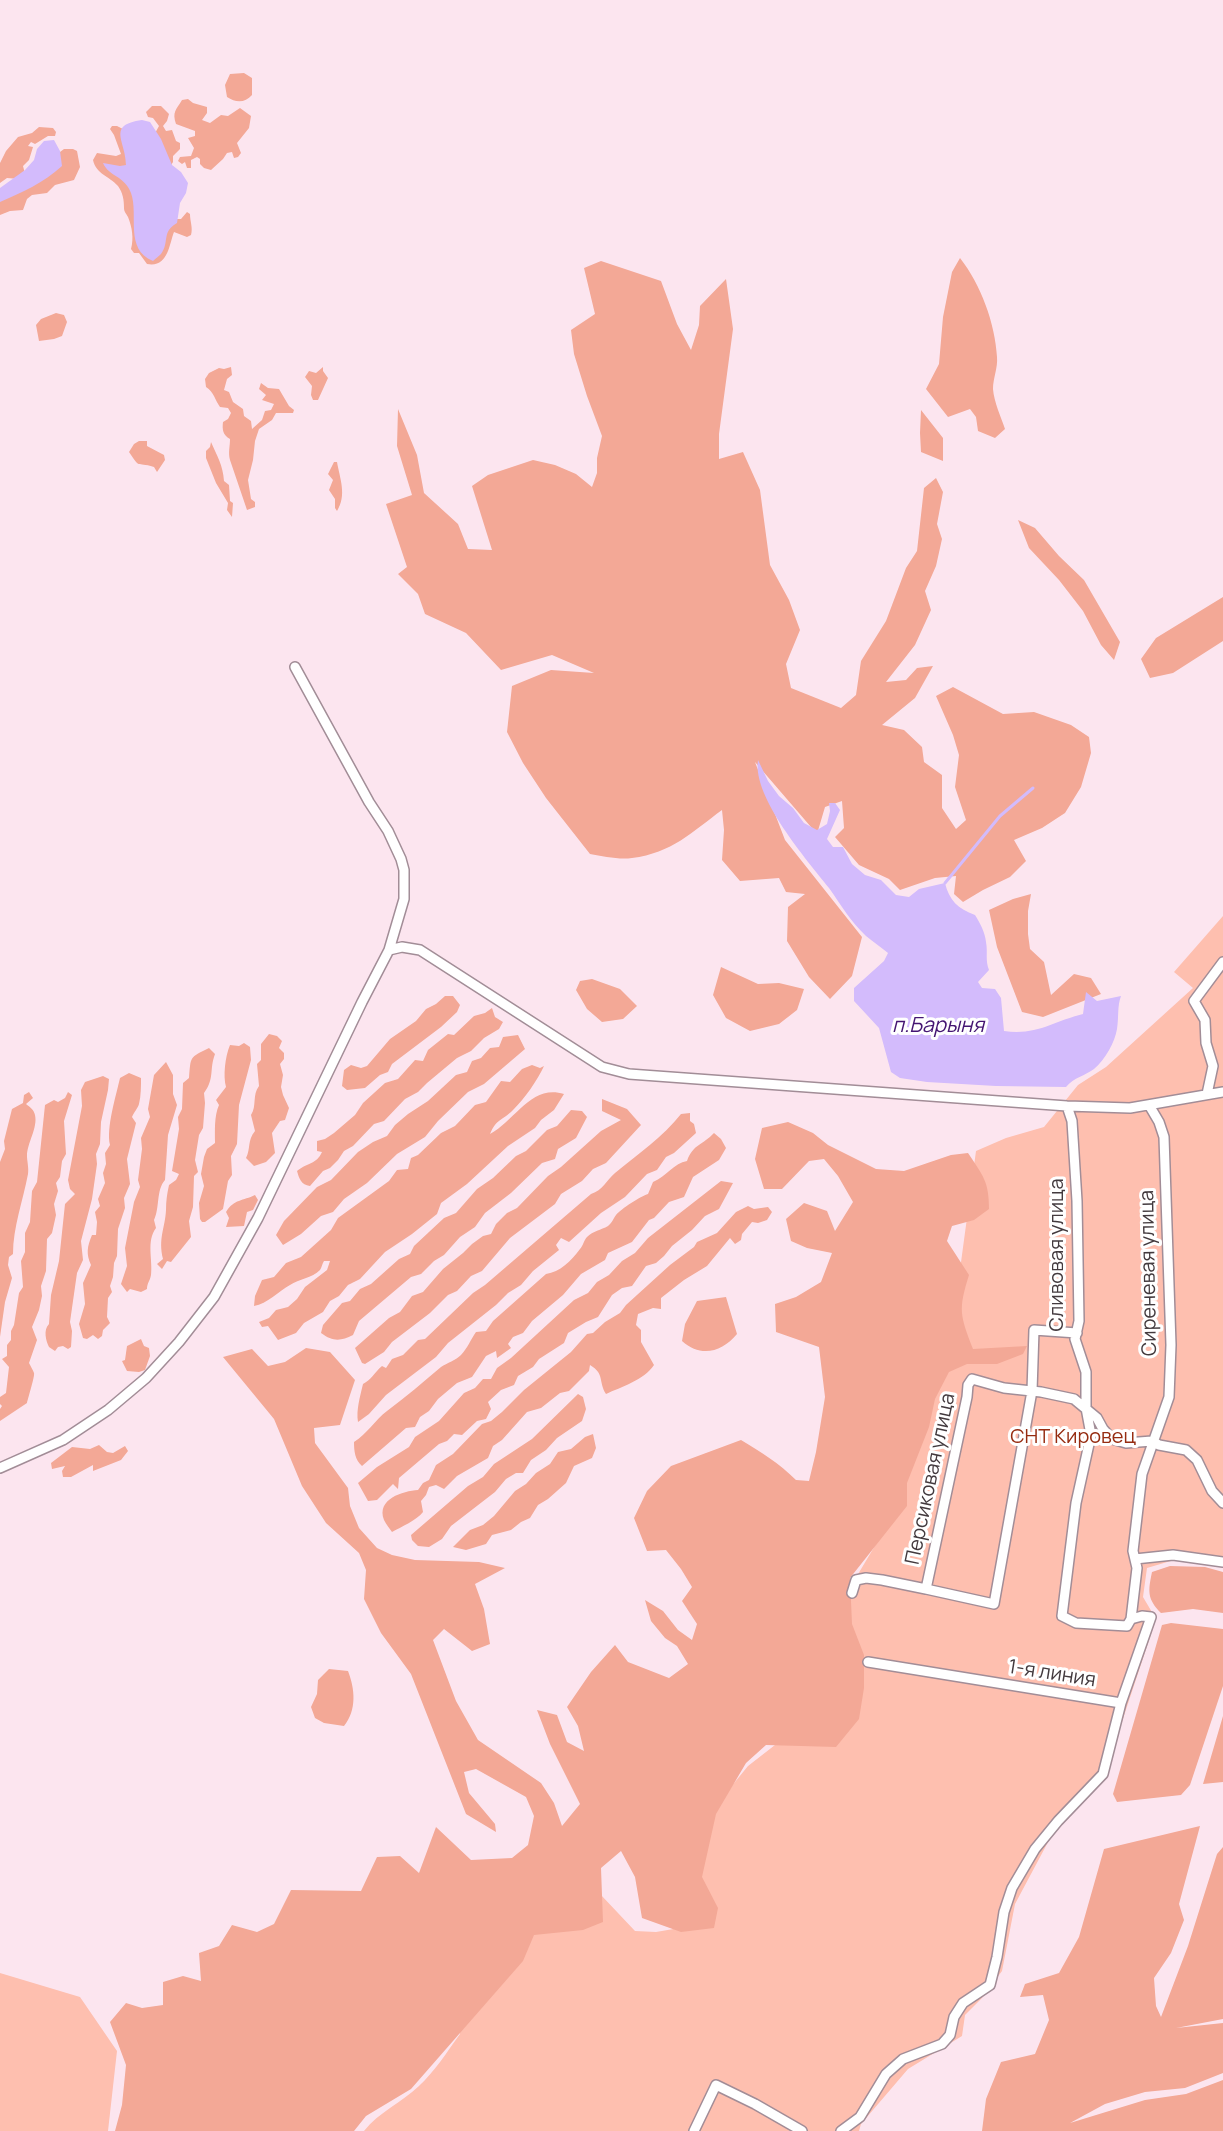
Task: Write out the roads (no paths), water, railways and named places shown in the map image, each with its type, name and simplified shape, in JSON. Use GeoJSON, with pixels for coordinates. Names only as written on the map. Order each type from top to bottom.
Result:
{"type":"FeatureCollection","features":[{"type":"Feature","properties":{"kind":"street"},"geometry":{"type":"LineString","coordinates":[[0,1468],[63,1440],[108,1410],[152,1371],[179,1342],[214,1297],[258,1218],[389,950],[404,899],[404,870],[401,859],[388,831],[369,802],[295,667]]}},
{"type":"Feature","properties":{"kind":"street"},"geometry":{"type":"LineString","coordinates":[[389,950],[402,947],[420,950],[602,1066],[629,1074],[1067,1106],[1130,1108],[1223,1092]]}},
{"type":"Feature","properties":{"kind":"street"},"geometry":{"type":"LineString","coordinates":[[1207,1094],[1213,1066],[1206,1042],[1205,1020],[1194,1001],[1223,962]]}},
{"type":"Feature","properties":{"kind":"street","name":"Сиреневая улица"},"geometry":{"type":"LineString","coordinates":[[1131,1619],[1137,1568],[1133,1551],[1142,1474],[1169,1397],[1171,1346],[1164,1137],[1159,1122],[1149,1105]]}},
{"type":"Feature","properties":{"kind":"street","name":"Сливовая улица"},"geometry":{"type":"LineString","coordinates":[[1067,1106],[1072,1121],[1077,1202],[1079,1321],[1075,1339],[1086,1372],[1086,1408],[1091,1435],[1076,1503],[1062,1616],[1076,1623],[1127,1626],[1131,1619]]}},
{"type":"Feature","properties":{"kind":"street"},"geometry":{"type":"LineString","coordinates":[[926,1589],[994,1604],[1032,1391],[1034,1330],[1077,1333]]}},
{"type":"Feature","properties":{"kind":"street","name":"Персиковая улица"},"geometry":{"type":"LineString","coordinates":[[852,1593],[856,1580],[866,1578],[926,1589],[968,1385],[972,1379],[1004,1388],[1074,1399],[1097,1418],[1102,1429],[1112,1439],[1126,1443],[1152,1442],[1186,1450],[1197,1460],[1212,1491],[1223,1503]]}},
{"type":"Feature","properties":{"kind":"street"},"geometry":{"type":"LineString","coordinates":[[1135,1559],[1173,1555],[1223,1562]]}},
{"type":"Feature","properties":{"kind":"street","name":"1-я линия"},"geometry":{"type":"LineString","coordinates":[[868,1662],[1121,1703],[1151,1617],[1142,1616],[1131,1619]]}},
{"type":"Feature","properties":{"kind":"street"},"geometry":{"type":"LineString","coordinates":[[841,2131],[860,2117],[886,2074],[903,2059],[942,2044],[950,2035],[954,2017],[963,2003],[990,1985],[1004,1912],[1012,1888],[1035,1849],[1103,1774],[1121,1703]]}},
{"type":"Feature","properties":{"kind":"street"},"geometry":{"type":"LineString","coordinates":[[694,2131],[716,2085],[802,2131]]}},
{"type":"Feature","properties":{"kind":"water"},"geometry":{"type":"Polygon","coordinates":[[[142,120],[150,122],[161,139],[172,165],[181,172],[188,183],[186,193],[180,203],[177,223],[167,234],[164,250],[153,261],[144,256],[135,240],[133,202],[128,187],[103,163],[126,165],[121,130],[131,122],[142,120]]]}},
{"type":"Feature","properties":{"kind":"water"},"geometry":{"type":"Polygon","coordinates":[[[54,140],[60,151],[62,166],[25,191],[0,202],[0,188],[25,170],[34,160],[37,149],[44,141],[54,140]]]}},
{"type":"Feature","properties":{"kind":"water","name":"п.Барыня"},"geometry":{"type":"Polygon","coordinates":[[[758,760],[768,781],[804,823],[817,830],[827,824],[829,803],[835,803],[840,810],[827,839],[833,847],[843,847],[852,864],[865,875],[881,880],[896,895],[909,897],[919,889],[945,883],[955,903],[975,915],[985,935],[989,970],[978,982],[982,988],[995,989],[1001,998],[1004,1031],[1035,1030],[1083,1014],[1086,992],[1097,1001],[1121,996],[1117,1029],[1106,1056],[1091,1071],[1072,1081],[1066,1087],[927,1082],[900,1078],[891,1072],[879,1028],[854,1001],[854,988],[884,961],[888,953],[856,925],[795,845],[763,792],[758,775],[758,760]]]}},
{"type":"Feature","properties":{"kind":"waterway"},"geometry":{"type":"LineString","coordinates":[[945,883],[1000,816],[1033,788]]}},
{"type":"Feature","properties":{"kind":"park label","name":"СНТ Кировец"},"geometry":{"type":"Point","coordinates":[1073,1437]}}]}
